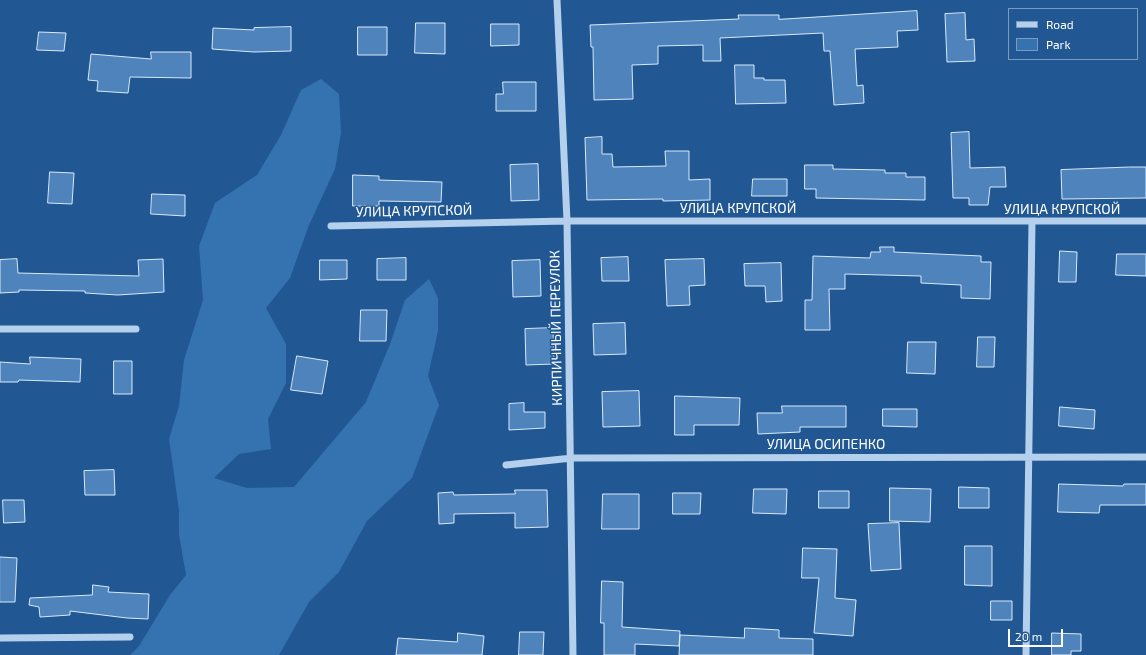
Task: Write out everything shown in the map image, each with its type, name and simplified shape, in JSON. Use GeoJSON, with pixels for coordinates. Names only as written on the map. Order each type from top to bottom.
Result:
{"type":"FeatureCollection","features":[{"type":"Feature","properties":{"kind":"street","name":"КИРПИЧНЫЙ ПЕРЕУЛОК"},"geometry":{"type":"LineString","coordinates":[[557,0],[568,221],[574,655]]}},
{"type":"Feature","properties":{"kind":"street","name":"УЛИЦА КРУПСКОЙ"},"geometry":{"type":"LineString","coordinates":[[330,226],[568,221],[1146,221]]}},
{"type":"Feature","properties":{"kind":"street"},"geometry":{"type":"LineString","coordinates":[[1026,655],[1032,222]]}},
{"type":"Feature","properties":{"kind":"street"},"geometry":{"type":"LineString","coordinates":[[0,329],[136,329]]}},
{"type":"Feature","properties":{"kind":"street","name":"УЛИЦА ОСИПЕНКО"},"geometry":{"type":"LineString","coordinates":[[506,465],[572,458],[1146,457]]}},
{"type":"Feature","properties":{"kind":"street"},"geometry":{"type":"LineString","coordinates":[[0,638],[130,638]]}},
{"type":"Feature","properties":{"kind":"green space"},"geometry":{"type":"Polygon","coordinates":[[[321,79],[339,94],[341,133],[335,169],[309,225],[290,278],[266,308],[286,344],[286,383],[268,419],[271,449],[239,454],[214,478],[247,488],[294,487],[366,402],[390,344],[405,300],[429,279],[438,298],[438,331],[428,376],[439,405],[412,478],[367,521],[339,572],[309,602],[279,655],[130,655],[139,646],[170,595],[186,575],[179,535],[179,510],[169,439],[179,406],[184,360],[203,300],[199,246],[215,203],[257,175],[281,135],[301,90],[321,79]]]}},
{"type":"Feature","properties":{"kind":"building"},"geometry":{"type":"Polygon","coordinates":[[[917,11],[918,30],[897,31],[898,47],[855,49],[857,86],[863,85],[864,103],[834,105],[830,51],[824,51],[823,33],[720,38],[721,61],[703,61],[703,45],[658,46],[658,64],[632,65],[633,99],[594,100],[593,47],[591,47],[590,25],[739,19],[738,15],[779,15],[779,19],[917,11]]]}},
{"type":"Feature","properties":{"kind":"building"},"geometry":{"type":"Polygon","coordinates":[[[965,13],[966,40],[974,39],[975,61],[947,62],[945,14],[965,13]]]}},
{"type":"Feature","properties":{"kind":"building"},"geometry":{"type":"Polygon","coordinates":[[[416,23],[445,23],[445,54],[415,53],[416,23]]]}},
{"type":"Feature","properties":{"kind":"building"},"geometry":{"type":"Polygon","coordinates":[[[491,24],[519,24],[519,45],[491,46],[491,24]]]}},
{"type":"Feature","properties":{"kind":"building"},"geometry":{"type":"Polygon","coordinates":[[[291,27],[291,51],[254,52],[212,49],[213,28],[254,30],[254,28],[291,27]]]}},
{"type":"Feature","properties":{"kind":"building"},"geometry":{"type":"Polygon","coordinates":[[[358,27],[387,27],[387,55],[358,55],[358,27]]]}},
{"type":"Feature","properties":{"kind":"building"},"geometry":{"type":"Polygon","coordinates":[[[39,32],[66,33],[64,51],[37,50],[39,32]]]}},
{"type":"Feature","properties":{"kind":"building"},"geometry":{"type":"Polygon","coordinates":[[[151,52],[191,52],[191,78],[130,77],[128,93],[97,91],[98,81],[88,80],[91,54],[151,59],[151,52]]]}},
{"type":"Feature","properties":{"kind":"building"},"geometry":{"type":"Polygon","coordinates":[[[735,65],[754,65],[754,78],[764,78],[764,80],[785,80],[786,103],[736,104],[735,65]]]}},
{"type":"Feature","properties":{"kind":"building"},"geometry":{"type":"Polygon","coordinates":[[[503,82],[536,82],[536,111],[496,111],[496,94],[503,94],[503,82]]]}},
{"type":"Feature","properties":{"kind":"building"},"geometry":{"type":"Polygon","coordinates":[[[969,132],[970,168],[1005,167],[1006,187],[990,187],[988,205],[969,205],[969,198],[953,198],[951,133],[969,132]]]}},
{"type":"Feature","properties":{"kind":"building"},"geometry":{"type":"Polygon","coordinates":[[[602,137],[602,154],[612,154],[613,167],[666,166],[665,151],[689,151],[689,180],[710,179],[710,200],[587,200],[585,138],[602,137]]]}},
{"type":"Feature","properties":{"kind":"building"},"geometry":{"type":"Polygon","coordinates":[[[538,164],[539,200],[511,201],[510,165],[538,164]]]}},
{"type":"Feature","properties":{"kind":"building"},"geometry":{"type":"Polygon","coordinates":[[[805,165],[833,165],[833,169],[885,170],[885,173],[906,173],[906,177],[925,177],[925,200],[816,198],[816,189],[805,189],[805,165]]]}},
{"type":"Feature","properties":{"kind":"building"},"geometry":{"type":"Polygon","coordinates":[[[1146,167],[1146,198],[1062,199],[1061,170],[1146,167]]]}},
{"type":"Feature","properties":{"kind":"building"},"geometry":{"type":"Polygon","coordinates":[[[50,172],[74,173],[72,204],[48,203],[50,172]]]}},
{"type":"Feature","properties":{"kind":"building"},"geometry":{"type":"Polygon","coordinates":[[[353,175],[379,176],[379,180],[442,182],[441,202],[379,201],[379,206],[353,206],[353,175]]]}},
{"type":"Feature","properties":{"kind":"building"},"geometry":{"type":"Polygon","coordinates":[[[753,179],[787,179],[787,196],[752,196],[753,179]]]}},
{"type":"Feature","properties":{"kind":"building"},"geometry":{"type":"Polygon","coordinates":[[[152,194],[185,195],[185,216],[151,214],[152,194]]]}},
{"type":"Feature","properties":{"kind":"building"},"geometry":{"type":"Polygon","coordinates":[[[880,247],[894,247],[894,252],[981,256],[981,262],[991,262],[990,299],[961,298],[961,285],[921,283],[921,276],[845,274],[845,289],[829,289],[830,330],[805,330],[805,300],[812,300],[813,256],[870,258],[871,252],[880,252],[880,247]]]}},
{"type":"Feature","properties":{"kind":"building"},"geometry":{"type":"Polygon","coordinates":[[[1060,251],[1077,252],[1076,282],[1059,282],[1060,251]]]}},
{"type":"Feature","properties":{"kind":"building"},"geometry":{"type":"Polygon","coordinates":[[[1117,254],[1146,254],[1146,276],[1116,275],[1117,254]]]}},
{"type":"Feature","properties":{"kind":"building"},"geometry":{"type":"Polygon","coordinates":[[[628,257],[629,281],[602,281],[601,258],[628,257]]]}},
{"type":"Feature","properties":{"kind":"building"},"geometry":{"type":"Polygon","coordinates":[[[406,258],[406,280],[377,280],[377,259],[406,258]]]}},
{"type":"Feature","properties":{"kind":"building"},"geometry":{"type":"Polygon","coordinates":[[[17,259],[18,273],[139,276],[138,260],[163,259],[164,292],[118,295],[85,293],[85,291],[19,290],[19,292],[0,293],[0,260],[17,259]]]}},
{"type":"Feature","properties":{"kind":"building"},"geometry":{"type":"Polygon","coordinates":[[[704,259],[705,285],[689,286],[690,305],[667,306],[665,260],[704,259]]]}},
{"type":"Feature","properties":{"kind":"building"},"geometry":{"type":"Polygon","coordinates":[[[320,260],[347,260],[347,279],[320,280],[320,260]]]}},
{"type":"Feature","properties":{"kind":"building"},"geometry":{"type":"Polygon","coordinates":[[[540,260],[541,296],[513,297],[512,261],[540,260]]]}},
{"type":"Feature","properties":{"kind":"building"},"geometry":{"type":"Polygon","coordinates":[[[781,263],[782,301],[766,302],[765,286],[745,286],[744,264],[781,263]]]}},
{"type":"Feature","properties":{"kind":"building"},"geometry":{"type":"Polygon","coordinates":[[[361,310],[387,310],[386,341],[360,341],[361,310]]]}},
{"type":"Feature","properties":{"kind":"building"},"geometry":{"type":"Polygon","coordinates":[[[625,323],[626,354],[594,355],[593,324],[625,323]]]}},
{"type":"Feature","properties":{"kind":"building"},"geometry":{"type":"Polygon","coordinates":[[[553,328],[554,364],[526,365],[525,329],[553,328]]]}},
{"type":"Feature","properties":{"kind":"building"},"geometry":{"type":"Polygon","coordinates":[[[978,337],[995,337],[994,367],[977,367],[978,337]]]}},
{"type":"Feature","properties":{"kind":"building"},"geometry":{"type":"Polygon","coordinates":[[[908,342],[936,342],[935,374],[907,373],[908,342]]]}},
{"type":"Feature","properties":{"kind":"building"},"geometry":{"type":"Polygon","coordinates":[[[297,356],[328,361],[322,394],[291,390],[297,356]]]}},
{"type":"Feature","properties":{"kind":"building"},"geometry":{"type":"Polygon","coordinates":[[[30,357],[81,359],[80,382],[19,380],[18,382],[0,382],[0,362],[30,364],[30,357]]]}},
{"type":"Feature","properties":{"kind":"building"},"geometry":{"type":"Polygon","coordinates":[[[114,361],[132,361],[132,394],[114,394],[114,361]]]}},
{"type":"Feature","properties":{"kind":"building"},"geometry":{"type":"Polygon","coordinates":[[[639,391],[640,426],[603,427],[602,392],[639,391]]]}},
{"type":"Feature","properties":{"kind":"building"},"geometry":{"type":"Polygon","coordinates":[[[675,396],[740,398],[739,425],[694,425],[694,435],[675,435],[675,396]]]}},
{"type":"Feature","properties":{"kind":"building"},"geometry":{"type":"Polygon","coordinates":[[[524,403],[524,412],[545,412],[545,428],[509,430],[509,404],[524,403]]]}},
{"type":"Feature","properties":{"kind":"building"},"geometry":{"type":"Polygon","coordinates":[[[782,406],[846,406],[846,427],[800,427],[800,432],[758,434],[757,413],[782,413],[782,406]]]}},
{"type":"Feature","properties":{"kind":"building"},"geometry":{"type":"Polygon","coordinates":[[[1060,407],[1095,410],[1094,429],[1059,426],[1060,407]]]}},
{"type":"Feature","properties":{"kind":"building"},"geometry":{"type":"Polygon","coordinates":[[[883,409],[917,409],[917,427],[883,426],[883,409]]]}},
{"type":"Feature","properties":{"kind":"building"},"geometry":{"type":"Polygon","coordinates":[[[114,470],[115,495],[85,495],[84,471],[114,470]]]}},
{"type":"Feature","properties":{"kind":"building"},"geometry":{"type":"Polygon","coordinates":[[[1059,484],[1123,486],[1124,484],[1146,484],[1146,505],[1100,505],[1099,513],[1058,512],[1059,484]]]}},
{"type":"Feature","properties":{"kind":"building"},"geometry":{"type":"Polygon","coordinates":[[[959,487],[989,488],[989,508],[959,508],[959,487]]]}},
{"type":"Feature","properties":{"kind":"building"},"geometry":{"type":"Polygon","coordinates":[[[890,488],[931,489],[930,522],[890,521],[890,488]]]}},
{"type":"Feature","properties":{"kind":"building"},"geometry":{"type":"Polygon","coordinates":[[[754,489],[787,489],[786,514],[753,513],[754,489]]]}},
{"type":"Feature","properties":{"kind":"building"},"geometry":{"type":"Polygon","coordinates":[[[515,490],[547,490],[548,527],[515,528],[515,513],[454,514],[454,523],[439,524],[438,493],[453,492],[454,495],[515,494],[515,490]]]}},
{"type":"Feature","properties":{"kind":"building"},"geometry":{"type":"Polygon","coordinates":[[[819,491],[849,491],[849,508],[819,508],[819,491]]]}},
{"type":"Feature","properties":{"kind":"building"},"geometry":{"type":"Polygon","coordinates":[[[673,493],[701,493],[700,514],[673,514],[673,493]]]}},
{"type":"Feature","properties":{"kind":"building"},"geometry":{"type":"Polygon","coordinates":[[[603,494],[639,494],[639,529],[602,529],[603,494]]]}},
{"type":"Feature","properties":{"kind":"building"},"geometry":{"type":"Polygon","coordinates":[[[3,500],[24,500],[25,522],[4,523],[3,500]]]}},
{"type":"Feature","properties":{"kind":"building"},"geometry":{"type":"Polygon","coordinates":[[[899,523],[901,569],[871,571],[868,524],[899,523]]]}},
{"type":"Feature","properties":{"kind":"building"},"geometry":{"type":"Polygon","coordinates":[[[965,546],[992,546],[992,586],[965,585],[965,546]]]}},
{"type":"Feature","properties":{"kind":"building"},"geometry":{"type":"Polygon","coordinates":[[[803,548],[837,549],[835,598],[856,600],[853,636],[814,633],[819,578],[802,578],[803,548]]]}},
{"type":"Feature","properties":{"kind":"building"},"geometry":{"type":"Polygon","coordinates":[[[0,557],[17,558],[15,602],[0,602],[0,557]]]}},
{"type":"Feature","properties":{"kind":"building"},"geometry":{"type":"Polygon","coordinates":[[[602,581],[623,582],[622,627],[680,631],[679,646],[635,644],[635,655],[604,655],[604,623],[601,623],[602,581]]]}},
{"type":"Feature","properties":{"kind":"building"},"geometry":{"type":"Polygon","coordinates":[[[93,585],[109,587],[108,592],[149,594],[148,619],[70,611],[70,615],[40,617],[39,607],[29,605],[30,598],[92,595],[93,585]]]}},
{"type":"Feature","properties":{"kind":"building"},"geometry":{"type":"Polygon","coordinates":[[[991,601],[1012,601],[1012,620],[991,620],[991,601]]]}},
{"type":"Feature","properties":{"kind":"building"},"geometry":{"type":"Polygon","coordinates":[[[745,628],[779,630],[779,638],[813,639],[813,655],[679,655],[680,635],[744,638],[745,628]]]}},
{"type":"Feature","properties":{"kind":"building"},"geometry":{"type":"Polygon","coordinates":[[[520,632],[544,632],[543,655],[519,655],[520,632]]]}},
{"type":"Feature","properties":{"kind":"building"},"geometry":{"type":"Polygon","coordinates":[[[458,633],[484,636],[482,655],[396,655],[398,638],[457,642],[458,633]]]}},
{"type":"Feature","properties":{"kind":"building"},"geometry":{"type":"Polygon","coordinates":[[[1052,633],[1081,634],[1081,651],[1071,651],[1071,655],[1052,655],[1052,633]]]}}]}
